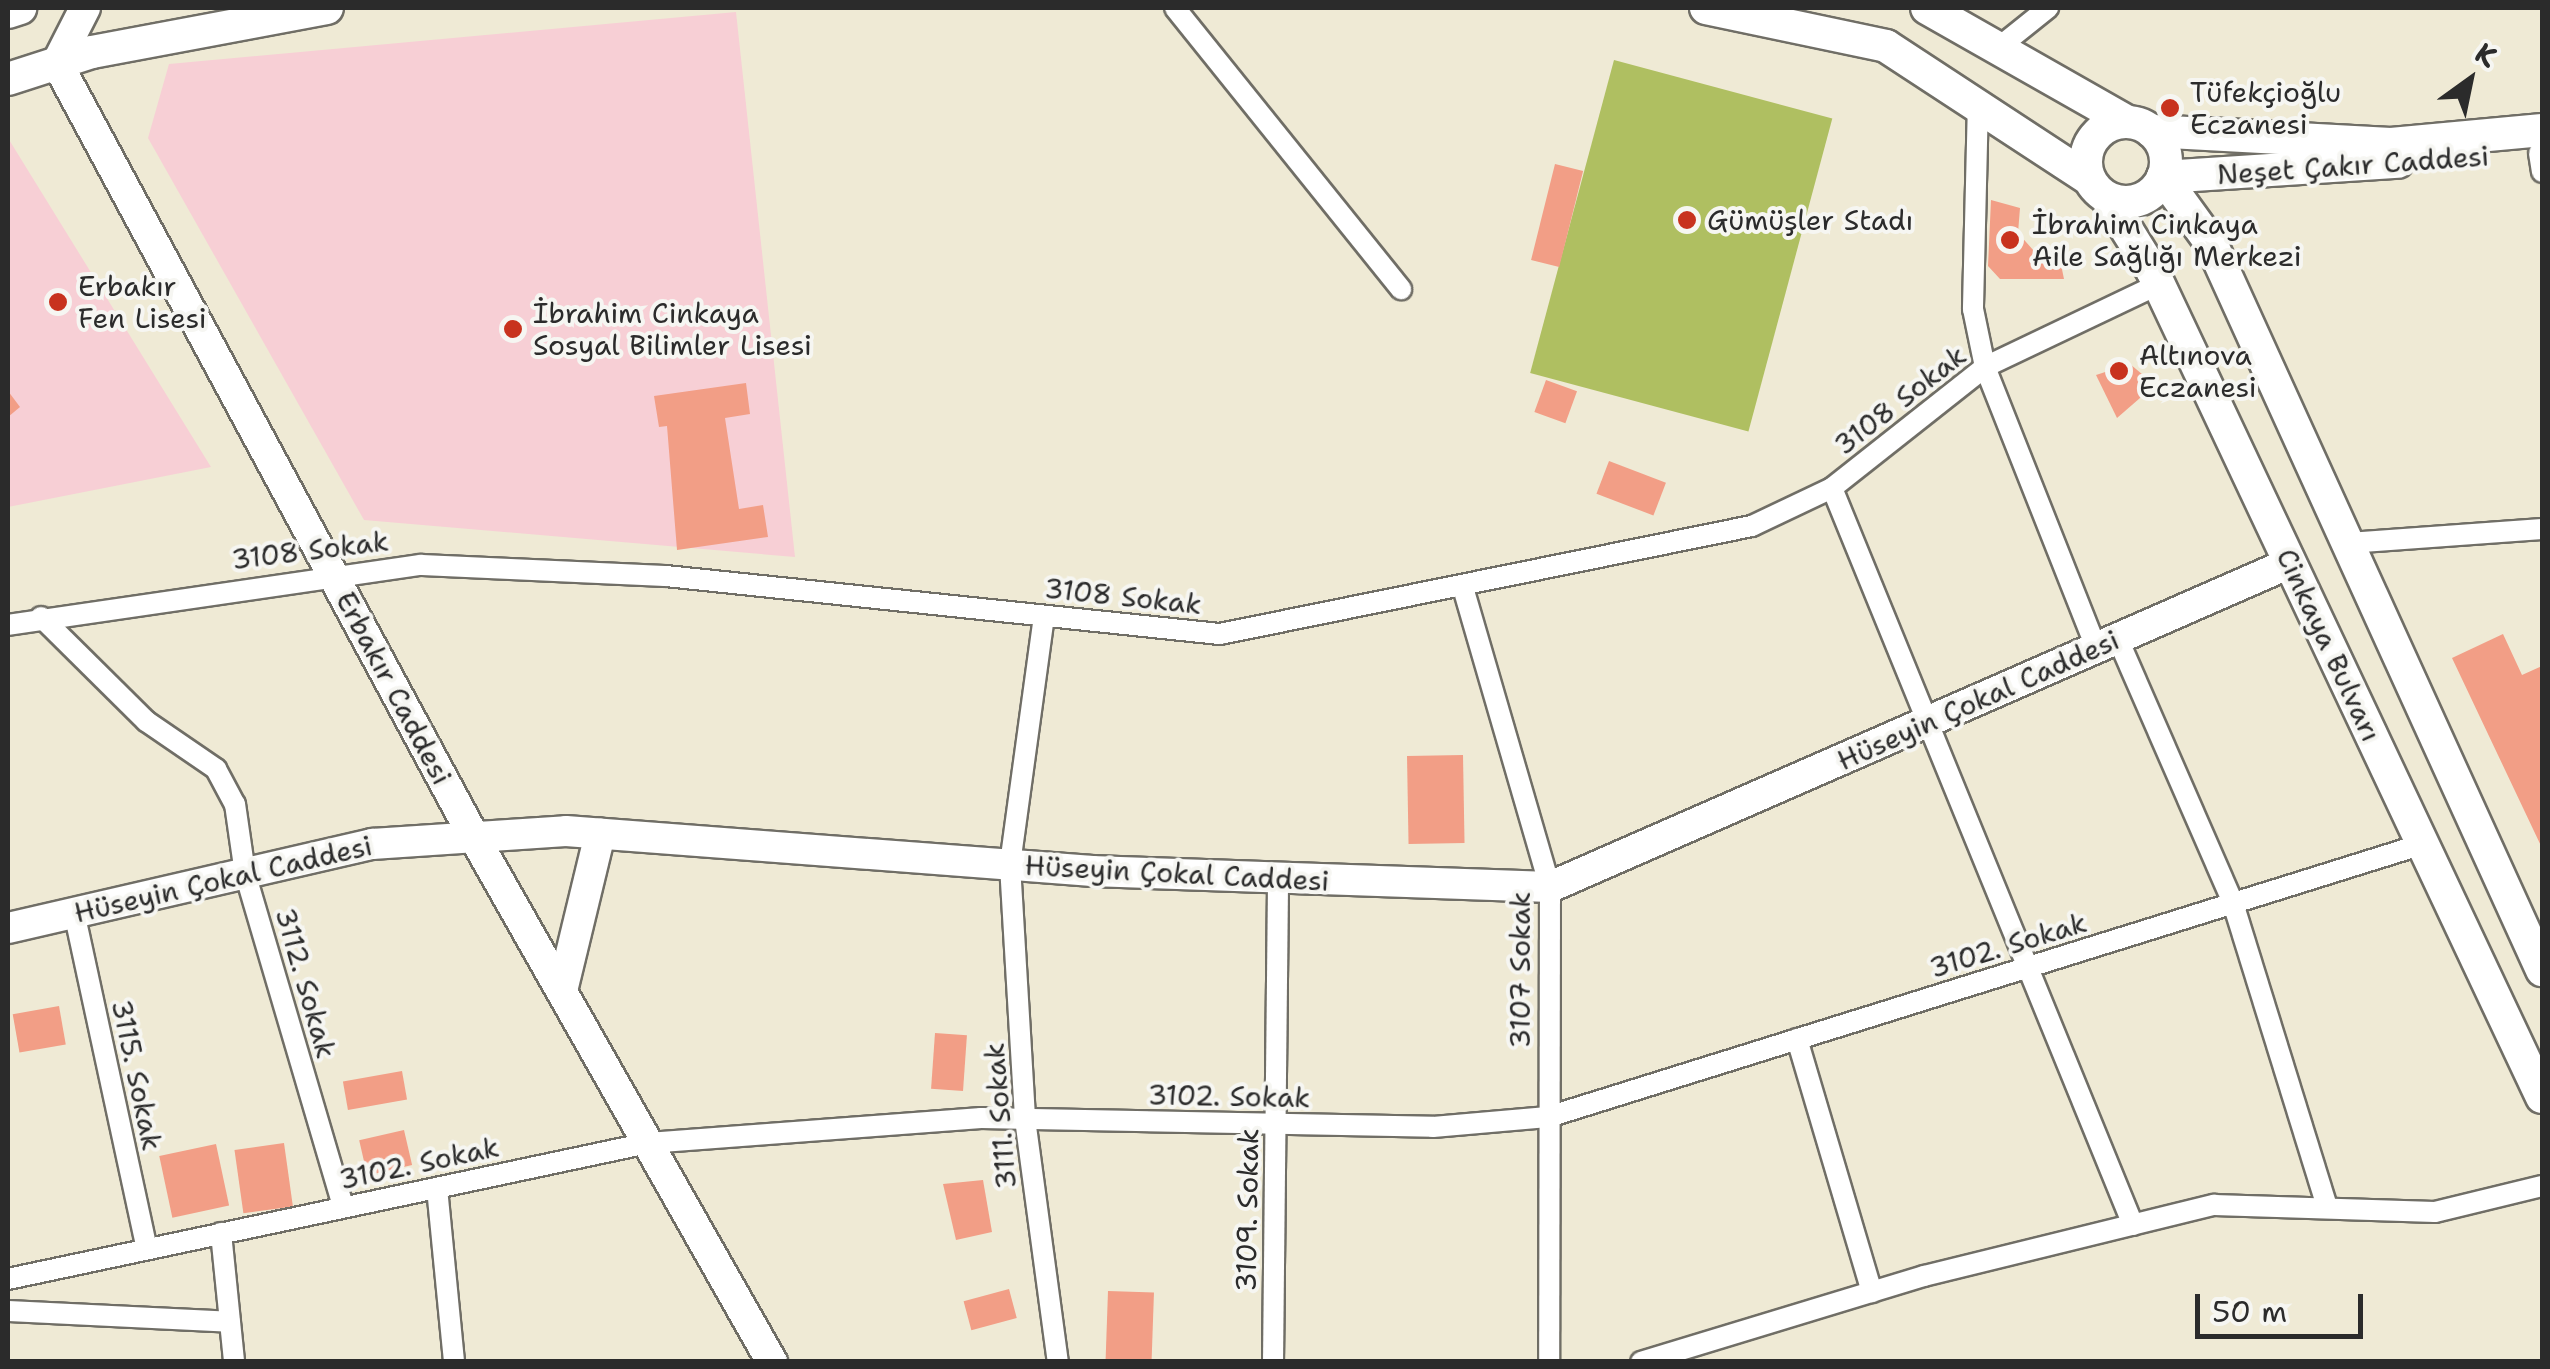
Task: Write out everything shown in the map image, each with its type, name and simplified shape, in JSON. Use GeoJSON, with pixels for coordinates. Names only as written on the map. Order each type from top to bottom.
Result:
{"type":"FeatureCollection","features":[{"type":"Feature","properties":{"kind":"main road"},"geometry":{"type":"LineString","coordinates":[[8,12],[20,8]]}},
{"type":"Feature","properties":{"kind":"main road"},"geometry":{"type":"LineString","coordinates":[[8,79],[57,63],[327,8]]}},
{"type":"Feature","properties":{"kind":"main road","name":"Cinkaya Bulvarı"},"geometry":{"type":"LineString","coordinates":[[1706,8],[1886,46],[1978,102],[2098,188],[2158,284],[2542,1096]]}},
{"type":"Feature","properties":{"kind":"main road"},"geometry":{"type":"LineString","coordinates":[[1927,8],[2003,44],[2138,126],[2164,152],[2163,176],[2210,243],[2542,970]]}},
{"type":"Feature","properties":{"kind":"main road"},"geometry":{"type":"LineString","coordinates":[[2138,126],[2091,140],[2098,188],[2140,200],[2163,176]]}},
{"type":"Feature","properties":{"kind":"main road","name":"Neşet Çakır Caddesi"},"geometry":{"type":"LineString","coordinates":[[2138,126],[2542,152]]}},
{"type":"Feature","properties":{"kind":"main road","name":"Neşet Çakır Caddesi"},"geometry":{"type":"LineString","coordinates":[[2163,176],[2542,152]]}},
{"type":"Feature","properties":{"kind":"street"},"geometry":{"type":"LineString","coordinates":[[57,63],[85,8]]}},
{"type":"Feature","properties":{"kind":"street"},"geometry":{"type":"LineString","coordinates":[[1175,8],[1401,288]]}},
{"type":"Feature","properties":{"kind":"street"},"geometry":{"type":"LineString","coordinates":[[2003,44],[2048,8]]}},
{"type":"Feature","properties":{"kind":"street","name":"Erbakır Caddesi"},"geometry":{"type":"LineString","coordinates":[[57,63],[474,837],[772,1362]]}},
{"type":"Feature","properties":{"kind":"street"},"geometry":{"type":"LineString","coordinates":[[1978,102],[1973,310],[1985,366],[2106,642],[2232,903],[2327,1206]]}},
{"type":"Feature","properties":{"kind":"street","name":"3108 Sokak"},"geometry":{"type":"LineString","coordinates":[[8,625],[331,572],[421,565],[666,576],[1220,634],[1464,590],[1752,526],[1832,488],[1985,366],[2158,284]]}},
{"type":"Feature","properties":{"kind":"street"},"geometry":{"type":"LineString","coordinates":[[1832,488],[1931,720],[2022,969],[2134,1225]]}},
{"type":"Feature","properties":{"kind":"street"},"geometry":{"type":"LineString","coordinates":[[2348,542],[2542,529]]}},
{"type":"Feature","properties":{"kind":"street","name":"Hüseyin Çokal Caddesi"},"geometry":{"type":"LineString","coordinates":[[8,928],[372,844],[474,837],[600,834],[1278,879],[1550,887],[2290,563]]}},
{"type":"Feature","properties":{"kind":"street","name":"3107 Sokak"},"geometry":{"type":"LineString","coordinates":[[1464,590],[1550,887],[1549,1362]]}},
{"type":"Feature","properties":{"kind":"street","name":"3111. Sokak"},"geometry":{"type":"LineString","coordinates":[[1044,616],[1010,864],[1025,1119],[1058,1362]]}},
{"type":"Feature","properties":{"kind":"street","name":"3112. Sokak"},"geometry":{"type":"LineString","coordinates":[[41,617],[146,721],[216,769],[235,804],[244,873],[343,1207]]}},
{"type":"Feature","properties":{"kind":"street"},"geometry":{"type":"LineString","coordinates":[[562,991],[600,834]]}},
{"type":"Feature","properties":{"kind":"street","name":"3102. Sokak"},"geometry":{"type":"LineString","coordinates":[[8,1278],[648,1143],[1025,1119],[1433,1127],[1548,1117],[2423,844]]}},
{"type":"Feature","properties":{"kind":"street","name":"3109. Sokak"},"geometry":{"type":"LineString","coordinates":[[1272,1362],[1278,879]]}},
{"type":"Feature","properties":{"kind":"street","name":"3115. Sokak"},"geometry":{"type":"LineString","coordinates":[[74,912],[147,1249]]}},
{"type":"Feature","properties":{"kind":"street"},"geometry":{"type":"LineString","coordinates":[[1797,1040],[1872,1292]]}},
{"type":"Feature","properties":{"kind":"street"},"geometry":{"type":"LineString","coordinates":[[1641,1362],[1872,1292],[2214,1205],[2434,1212],[2542,1186]]}},
{"type":"Feature","properties":{"kind":"street"},"geometry":{"type":"LineString","coordinates":[[437,1188],[454,1362]]}},
{"type":"Feature","properties":{"kind":"street"},"geometry":{"type":"LineString","coordinates":[[221,1234],[234,1362]]}},
{"type":"Feature","properties":{"kind":"street"},"geometry":{"type":"LineString","coordinates":[[8,1311],[230,1322]]}},
{"type":"Feature","properties":{"kind":"shaded area","name":"İbrahim Cinkaya Sosyal Bilimler Lisesi"},"geometry":{"type":"Polygon","coordinates":[[[736,12],[795,557],[364,520],[148,138],[169,64],[736,12]]]}},
{"type":"Feature","properties":{"kind":"shaded area","name":"Erbakır Fen Lisesi"},"geometry":{"type":"Polygon","coordinates":[[[8,138],[211,467],[8,507],[8,138]]]}},
{"type":"Feature","properties":{"kind":"green space","name":"Gümüşler Stadı"},"geometry":{"type":"Polygon","coordinates":[[[1614,60],[1832,118],[1748,431],[1530,373],[1614,60]]]}},
{"type":"Feature","properties":{"kind":"building"},"geometry":{"type":"Polygon","coordinates":[[[1555,164],[1583,171],[1559,267],[1531,260],[1555,164]]]}},
{"type":"Feature","properties":{"kind":"building","name":"İbrahim Cinkaya Aile Sağlığı Merkezi"},"geometry":{"type":"Polygon","coordinates":[[[1991,200],[2020,208],[2018,233],[2034,251],[2058,250],[2064,279],[2000,279],[1988,266],[1991,200]]]}},
{"type":"Feature","properties":{"kind":"building"},"geometry":{"type":"Polygon","coordinates":[[[2130,364],[2155,385],[2117,418],[2096,375],[2130,364]]]}},
{"type":"Feature","properties":{"kind":"building"},"geometry":{"type":"Polygon","coordinates":[[[1546,380],[1577,391],[1565,423],[1534,412],[1546,380]]]}},
{"type":"Feature","properties":{"kind":"building"},"geometry":{"type":"Polygon","coordinates":[[[746,383],[750,414],[725,418],[739,509],[763,505],[768,537],[677,550],[667,426],[659,427],[654,396],[746,383]]]}},
{"type":"Feature","properties":{"kind":"building"},"geometry":{"type":"Polygon","coordinates":[[[8,391],[20,407],[8,417],[8,391]]]}},
{"type":"Feature","properties":{"kind":"building"},"geometry":{"type":"Polygon","coordinates":[[[1609,461],[1666,483],[1653,516],[1596,494],[1609,461]]]}},
{"type":"Feature","properties":{"kind":"building"},"geometry":{"type":"Polygon","coordinates":[[[2503,634],[2522,675],[2542,666],[2542,848],[2452,658],[2503,634]]]}},
{"type":"Feature","properties":{"kind":"building"},"geometry":{"type":"Polygon","coordinates":[[[1463,755],[1465,843],[1409,844],[1407,756],[1463,755]]]}},
{"type":"Feature","properties":{"kind":"building"},"geometry":{"type":"Polygon","coordinates":[[[59,1006],[66,1044],[19,1053],[13,1014],[59,1006]]]}},
{"type":"Feature","properties":{"kind":"building"},"geometry":{"type":"Polygon","coordinates":[[[935,1033],[967,1035],[963,1091],[931,1089],[935,1033]]]}},
{"type":"Feature","properties":{"kind":"building"},"geometry":{"type":"Polygon","coordinates":[[[402,1071],[407,1100],[348,1110],[343,1081],[402,1071]]]}},
{"type":"Feature","properties":{"kind":"building"},"geometry":{"type":"Polygon","coordinates":[[[404,1130],[412,1165],[367,1175],[359,1140],[404,1130]]]}},
{"type":"Feature","properties":{"kind":"building"},"geometry":{"type":"Polygon","coordinates":[[[284,1143],[293,1206],[243,1213],[234,1150],[284,1143]]]}},
{"type":"Feature","properties":{"kind":"building"},"geometry":{"type":"Polygon","coordinates":[[[216,1144],[229,1206],[172,1218],[159,1156],[216,1144]]]}},
{"type":"Feature","properties":{"kind":"building"},"geometry":{"type":"Polygon","coordinates":[[[983,1180],[992,1232],[956,1240],[943,1184],[983,1180]]]}},
{"type":"Feature","properties":{"kind":"building"},"geometry":{"type":"Polygon","coordinates":[[[1009,1289],[1017,1318],[971,1330],[964,1301],[1009,1289]]]}},
{"type":"Feature","properties":{"kind":"building"},"geometry":{"type":"Polygon","coordinates":[[[1108,1291],[1154,1293],[1152,1362],[1106,1362],[1108,1291]]]}},
{"type":"Feature","properties":{"kind":"place","name":"Tüfekçioğlu Eczanesi"},"geometry":{"type":"Point","coordinates":[2170,108]}},
{"type":"Feature","properties":{"kind":"place","name":"Gümüşler Stadı"},"geometry":{"type":"Point","coordinates":[1687,220]}},
{"type":"Feature","properties":{"kind":"place","name":"İbrahim Cinkaya Aile Sağlığı Merkezi"},"geometry":{"type":"Point","coordinates":[2010,240]}},
{"type":"Feature","properties":{"kind":"place","name":"Erbakır Fen Lisesi"},"geometry":{"type":"Point","coordinates":[58,302]}},
{"type":"Feature","properties":{"kind":"place","name":"İbrahim Cinkaya Sosyal Bilimler Lisesi"},"geometry":{"type":"Point","coordinates":[513,329]}},
{"type":"Feature","properties":{"kind":"place","name":"Altınova Eczanesi"},"geometry":{"type":"Point","coordinates":[2119,371]}}]}
